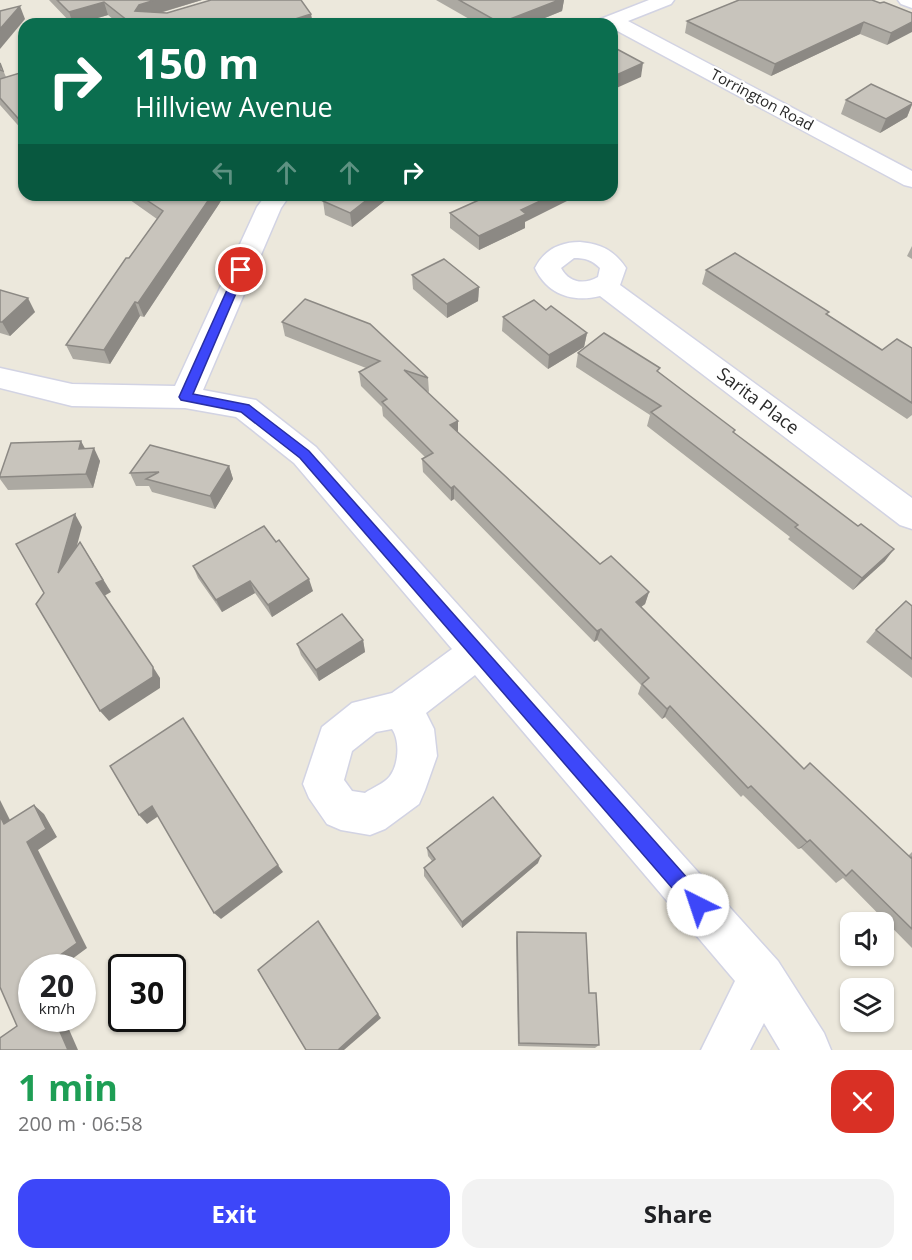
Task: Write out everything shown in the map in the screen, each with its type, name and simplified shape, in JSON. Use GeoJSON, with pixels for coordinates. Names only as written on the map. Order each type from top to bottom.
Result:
{"type":"FeatureCollection","features":[{"type":"Feature","properties":{"kind":"street"},"geometry":{"type":"LineString","coordinates":[[618,18],[665,0]]}},
{"type":"Feature","properties":{"kind":"street"},"geometry":{"type":"LineString","coordinates":[[907,0],[912,2]]}},
{"type":"Feature","properties":{"kind":"street","name":"Torrington Road"},"geometry":{"type":"LineString","coordinates":[[618,27],[912,180]]}},
{"type":"Feature","properties":{"kind":"street"},"geometry":{"type":"LineString","coordinates":[[185,397],[274,201]]}},
{"type":"Feature","properties":{"kind":"street","name":"Sarita Place"},"geometry":{"type":"LineString","coordinates":[[604,286],[912,516]]}},
{"type":"Feature","properties":{"kind":"street"},"geometry":{"type":"LineString","coordinates":[[0,378],[72,395],[185,397],[245,408],[305,455],[762,977],[807,1050]]}},
{"type":"Feature","properties":{"kind":"street"},"geometry":{"type":"LineString","coordinates":[[401,709],[476,653]]}},
{"type":"Feature","properties":{"kind":"street"},"geometry":{"type":"LineString","coordinates":[[725,1050],[762,977]]}},
{"type":"Feature","properties":{"kind":"building"},"geometry":{"type":"Polygon","coordinates":[[[57,0],[155,0],[139,5],[135,11],[167,13],[211,0],[301,0],[311,14],[298,18],[124,18],[104,2],[69,12],[57,0]]]}},
{"type":"Feature","properties":{"kind":"building"},"geometry":{"type":"Polygon","coordinates":[[[459,0],[559,0],[513,18],[491,18],[459,0]]]}},
{"type":"Feature","properties":{"kind":"building"},"geometry":{"type":"Polygon","coordinates":[[[739,0],[872,0],[884,2],[912,13],[912,22],[891,33],[864,22],[775,64],[687,21],[739,0]]]}},
{"type":"Feature","properties":{"kind":"building"},"geometry":{"type":"Polygon","coordinates":[[[20,6],[0,29],[0,11],[20,6]]]}},
{"type":"Feature","properties":{"kind":"building"},"geometry":{"type":"Polygon","coordinates":[[[618,50],[643,63],[618,74],[618,50]]]}},
{"type":"Feature","properties":{"kind":"building"},"geometry":{"type":"Polygon","coordinates":[[[18,74],[18,118],[0,98],[0,79],[18,74]]]}},
{"type":"Feature","properties":{"kind":"building"},"geometry":{"type":"Polygon","coordinates":[[[871,84],[912,104],[886,119],[846,100],[871,84]]]}},
{"type":"Feature","properties":{"kind":"building"},"geometry":{"type":"Polygon","coordinates":[[[148,201],[208,201],[138,303],[135,302],[104,350],[66,345],[126,258],[129,258],[163,211],[148,201]]]}},
{"type":"Feature","properties":{"kind":"building"},"geometry":{"type":"Polygon","coordinates":[[[323,201],[365,201],[350,213],[323,201]]]}},
{"type":"Feature","properties":{"kind":"building"},"geometry":{"type":"Polygon","coordinates":[[[477,201],[540,201],[521,210],[526,214],[479,236],[450,213],[477,201]]]}},
{"type":"Feature","properties":{"kind":"building"},"geometry":{"type":"Polygon","coordinates":[[[735,253],[829,312],[826,314],[882,350],[897,339],[912,348],[912,403],[706,270],[735,253]]]}},
{"type":"Feature","properties":{"kind":"building"},"geometry":{"type":"Polygon","coordinates":[[[444,259],[479,287],[447,304],[412,275],[444,259]]]}},
{"type":"Feature","properties":{"kind":"building"},"geometry":{"type":"Polygon","coordinates":[[[0,290],[28,298],[2,322],[0,322],[0,290]]]}},
{"type":"Feature","properties":{"kind":"building"},"geometry":{"type":"Polygon","coordinates":[[[305,299],[370,324],[428,378],[404,370],[458,421],[450,425],[600,564],[611,556],[649,592],[636,602],[804,769],[810,763],[912,857],[912,929],[852,870],[846,876],[810,840],[807,842],[751,786],[748,788],[670,706],[667,709],[642,684],[649,678],[601,629],[597,631],[454,486],[451,488],[422,459],[433,453],[382,402],[387,399],[359,372],[380,361],[282,322],[305,299]]]}},
{"type":"Feature","properties":{"kind":"building"},"geometry":{"type":"Polygon","coordinates":[[[534,300],[546,310],[551,306],[587,333],[549,355],[503,317],[534,300]]]}},
{"type":"Feature","properties":{"kind":"building"},"geometry":{"type":"Polygon","coordinates":[[[604,333],[660,368],[657,371],[735,430],[733,432],[858,526],[861,524],[894,549],[862,578],[795,527],[798,525],[651,412],[661,406],[578,353],[604,333]]]}},
{"type":"Feature","properties":{"kind":"building"},"geometry":{"type":"Polygon","coordinates":[[[81,441],[79,449],[94,448],[86,474],[0,477],[11,443],[81,441]]]}},
{"type":"Feature","properties":{"kind":"building"},"geometry":{"type":"Polygon","coordinates":[[[150,445],[229,466],[210,496],[146,479],[159,472],[130,473],[150,445]]]}},
{"type":"Feature","properties":{"kind":"building"},"geometry":{"type":"Polygon","coordinates":[[[75,514],[58,573],[80,542],[103,580],[96,583],[153,667],[153,677],[100,711],[36,604],[44,593],[16,544],[75,514]]]}},
{"type":"Feature","properties":{"kind":"building"},"geometry":{"type":"Polygon","coordinates":[[[264,526],[276,542],[279,540],[309,579],[268,605],[250,581],[216,600],[193,566],[264,526]]]}},
{"type":"Feature","properties":{"kind":"building"},"geometry":{"type":"Polygon","coordinates":[[[906,601],[912,606],[912,659],[876,630],[906,601]]]}},
{"type":"Feature","properties":{"kind":"building"},"geometry":{"type":"Polygon","coordinates":[[[342,614],[363,640],[316,670],[297,644],[342,614]]]}},
{"type":"Feature","properties":{"kind":"building"},"geometry":{"type":"Polygon","coordinates":[[[183,718],[278,865],[214,913],[152,806],[139,815],[110,766],[183,718]]]}},
{"type":"Feature","properties":{"kind":"building"},"geometry":{"type":"Polygon","coordinates":[[[493,797],[541,856],[462,922],[424,868],[435,859],[427,848],[493,797]]]}},
{"type":"Feature","properties":{"kind":"building"},"geometry":{"type":"Polygon","coordinates":[[[34,805],[46,829],[27,842],[77,943],[62,954],[18,954],[18,1032],[60,1032],[68,1050],[0,1050],[0,1038],[17,1026],[0,987],[0,816],[4,824],[34,805]]]}},
{"type":"Feature","properties":{"kind":"building"},"geometry":{"type":"Polygon","coordinates":[[[318,921],[378,1014],[338,1050],[306,1050],[258,970],[318,921]]]}},
{"type":"Feature","properties":{"kind":"building"},"geometry":{"type":"Polygon","coordinates":[[[517,932],[586,933],[589,993],[596,993],[599,1045],[519,1043],[517,932]]]}},
{"type":"Feature","properties":{"kind":"route"},"geometry":{"type":"LineString","coordinates":[[241,270],[185,397],[245,408],[305,455],[698,905]]}}]}
